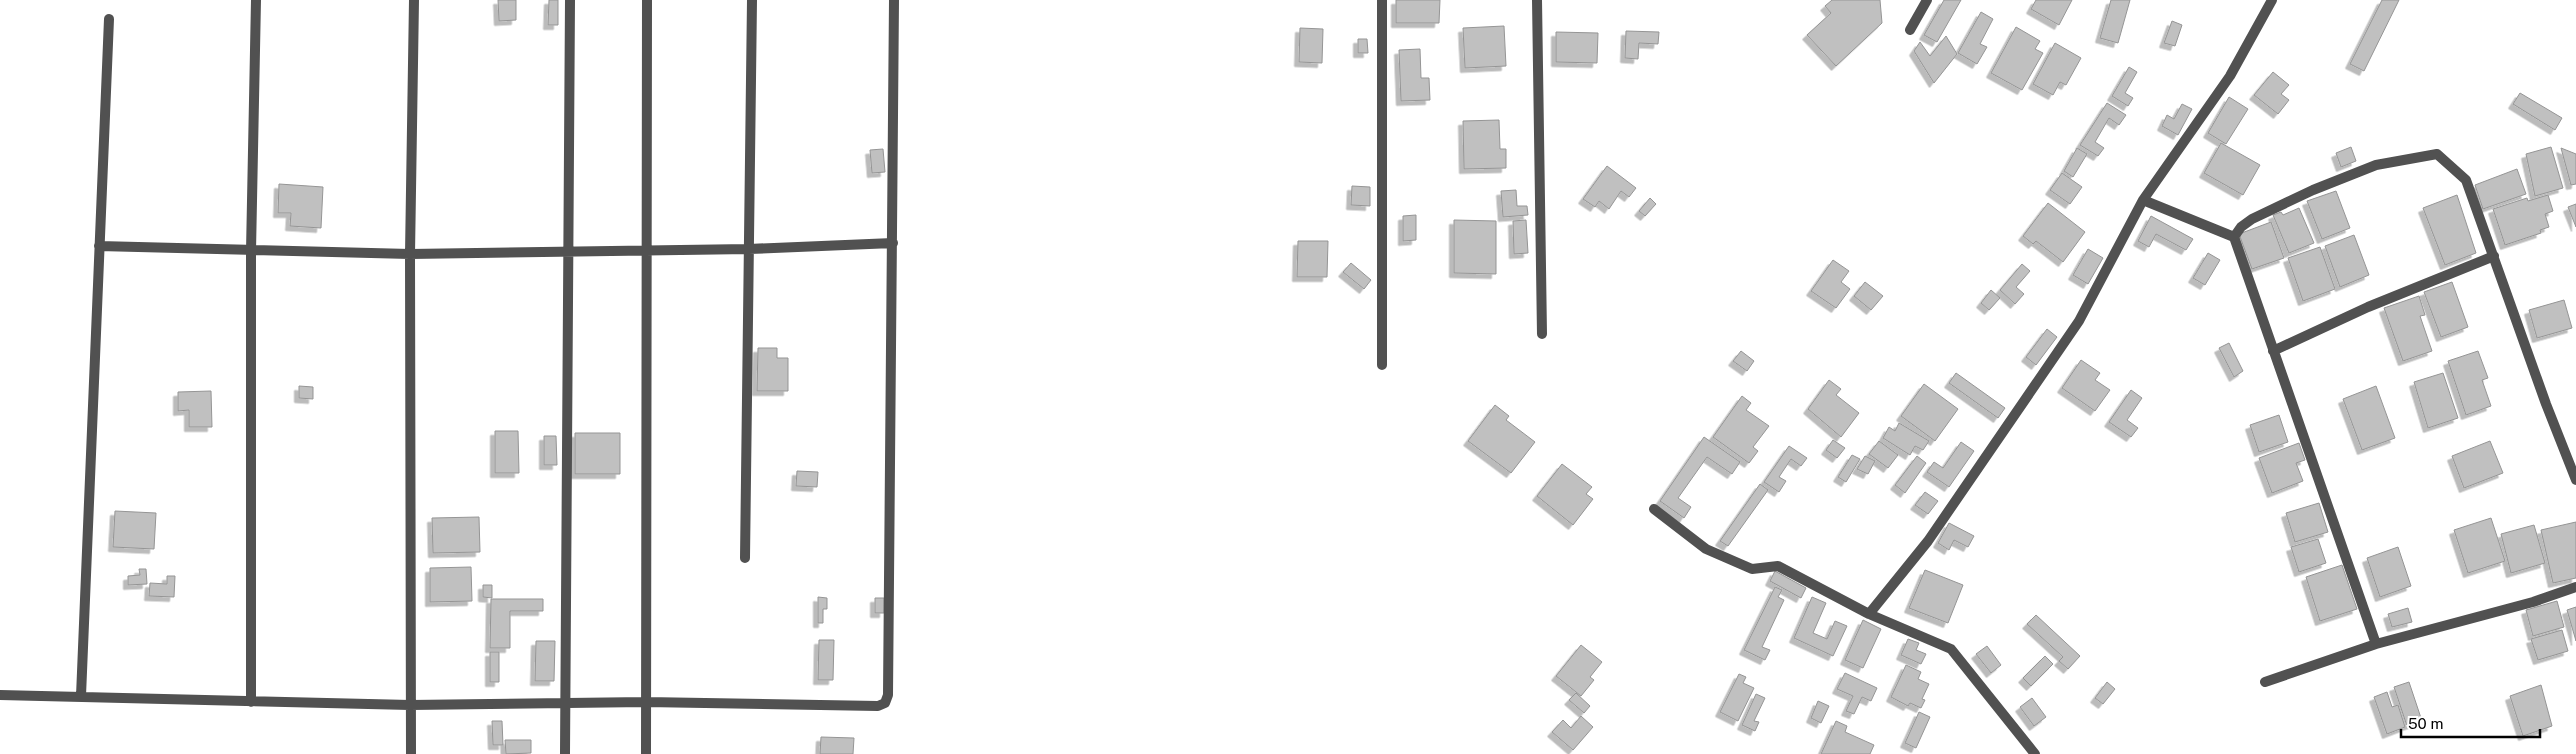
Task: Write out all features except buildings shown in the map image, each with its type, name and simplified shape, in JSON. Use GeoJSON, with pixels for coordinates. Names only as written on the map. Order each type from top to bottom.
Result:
{"type":"FeatureCollection","features":[{"type":"Feature","properties":{"kind":"street"},"geometry":{"type":"LineString","coordinates":[[251,702],[251,250],[256,0]]}},
{"type":"Feature","properties":{"kind":"street"},"geometry":{"type":"LineString","coordinates":[[411,754],[410,254],[414,0]]}},
{"type":"Feature","properties":{"kind":"street"},"geometry":{"type":"LineString","coordinates":[[565,754],[570,0]]}},
{"type":"Feature","properties":{"kind":"street"},"geometry":{"type":"LineString","coordinates":[[646,754],[647,0]]}},
{"type":"Feature","properties":{"kind":"street"},"geometry":{"type":"LineString","coordinates":[[745,558],[752,0]]}},
{"type":"Feature","properties":{"kind":"street"},"geometry":{"type":"LineString","coordinates":[[0,695],[410,705],[646,702],[878,706],[885,703],[888,695],[894,0]]}},
{"type":"Feature","properties":{"kind":"street"},"geometry":{"type":"LineString","coordinates":[[1382,0],[1382,365]]}},
{"type":"Feature","properties":{"kind":"street"},"geometry":{"type":"LineString","coordinates":[[1537,0],[1542,334]]}},
{"type":"Feature","properties":{"kind":"street"},"geometry":{"type":"LineString","coordinates":[[1910,30],[1927,0]]}},
{"type":"Feature","properties":{"kind":"street"},"geometry":{"type":"LineString","coordinates":[[1869,614],[1928,540],[2079,321],[2143,200],[2230,76],[2272,0]]}},
{"type":"Feature","properties":{"kind":"street"},"geometry":{"type":"LineString","coordinates":[[81,696],[109,19]]}},
{"type":"Feature","properties":{"kind":"street"},"geometry":{"type":"LineString","coordinates":[[2234,238],[2241,227],[2252,219],[2313,190],[2376,166],[2438,154],[2466,180],[2546,404],[2576,480]]}},
{"type":"Feature","properties":{"kind":"street"},"geometry":{"type":"LineString","coordinates":[[2143,200],[2234,238],[2376,644]]}},
{"type":"Feature","properties":{"kind":"street"},"geometry":{"type":"LineString","coordinates":[[99,246],[410,254],[749,249],[893,243]]}},
{"type":"Feature","properties":{"kind":"street"},"geometry":{"type":"LineString","coordinates":[[2273,351],[2368,307],[2494,256]]}},
{"type":"Feature","properties":{"kind":"street"},"geometry":{"type":"LineString","coordinates":[[1654,509],[1706,549],[1752,568],[1778,566],[1869,614],[1951,649],[2035,754]]}},
{"type":"Feature","properties":{"kind":"street"},"geometry":{"type":"LineString","coordinates":[[2265,682],[2376,644],[2533,602],[2576,587]]}}]}
